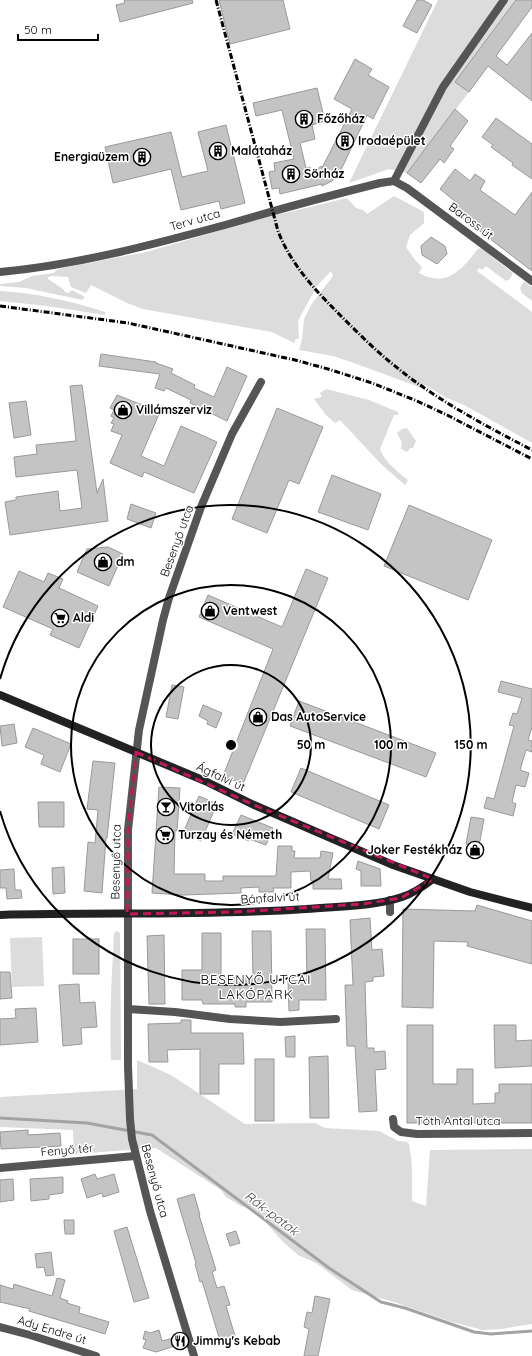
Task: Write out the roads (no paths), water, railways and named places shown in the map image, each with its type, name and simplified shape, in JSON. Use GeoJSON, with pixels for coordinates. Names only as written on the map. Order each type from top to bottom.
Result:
{"type":"FeatureCollection","features":[{"type":"Feature","properties":{"kind":"main road","name":"Ágfalvi út"},"geometry":{"type":"LineString","coordinates":[[0,695],[136,752],[393,865],[433,879]]}},
{"type":"Feature","properties":{"kind":"main road","name":"Bánfalvi út"},"geometry":{"type":"LineString","coordinates":[[0,915],[179,914],[279,911],[363,904],[390,900],[411,894],[433,879]]}},
{"type":"Feature","properties":{"kind":"main road"},"geometry":{"type":"LineString","coordinates":[[433,879],[470,892],[532,908]]}},
{"type":"Feature","properties":{"kind":"street"},"geometry":{"type":"LineString","coordinates":[[394,181],[443,87],[504,0]]}},
{"type":"Feature","properties":{"kind":"street","name":"Terv utca"},"geometry":{"type":"LineString","coordinates":[[0,272],[92,258],[163,242],[380,182],[394,181]]}},
{"type":"Feature","properties":{"kind":"street","name":"Baross út"},"geometry":{"type":"LineString","coordinates":[[394,181],[407,188],[532,281]]}},
{"type":"Feature","properties":{"kind":"street","name":"Besenyő utca"},"geometry":{"type":"LineString","coordinates":[[194,1356],[150,1211],[135,1156],[132,1139],[130,1119],[128,1009],[128,830],[136,752],[147,691],[163,620],[201,507],[232,434],[261,382]]}},
{"type":"Feature","properties":{"kind":"street"},"geometry":{"type":"LineString","coordinates":[[390,900],[390,912]]}},
{"type":"Feature","properties":{"kind":"street"},"geometry":{"type":"LineString","coordinates":[[128,1009],[175,1012],[230,1019],[281,1022],[336,1019]]}},
{"type":"Feature","properties":{"kind":"street","name":"Tóth Antal utca"},"geometry":{"type":"LineString","coordinates":[[393,1119],[394,1127],[401,1132],[412,1134],[532,1133]]}},
{"type":"Feature","properties":{"kind":"street","name":"Fenyő tér"},"geometry":{"type":"LineString","coordinates":[[0,1168],[135,1156]]}},
{"type":"Feature","properties":{"kind":"street","name":"Ady Endre út"},"geometry":{"type":"LineString","coordinates":[[0,1327],[96,1356]]}},
{"type":"Feature","properties":{"kind":"waterway","name":"Rák-patak"},"geometry":{"type":"LineString","coordinates":[[0,1118],[87,1123],[152,1135],[329,1268],[381,1302],[405,1308],[474,1332],[491,1334],[532,1331]]}},
{"type":"Feature","properties":{"kind":"railway"},"geometry":{"type":"LineString","coordinates":[[216,0],[278,231],[283,243],[297,266],[332,307],[377,351],[406,375],[458,410],[532,450]]}},
{"type":"Feature","properties":{"kind":"railway"},"geometry":{"type":"LineString","coordinates":[[0,306],[128,323],[295,360],[328,369],[372,383],[417,401],[532,459]]}},
{"type":"Feature","properties":{"kind":"place","name":"Főzőház"},"geometry":{"type":"Point","coordinates":[304,119]}},
{"type":"Feature","properties":{"kind":"place","name":"Irodaépület"},"geometry":{"type":"Point","coordinates":[345,141]}},
{"type":"Feature","properties":{"kind":"place","name":"Malátaház"},"geometry":{"type":"Point","coordinates":[218,151]}},
{"type":"Feature","properties":{"kind":"place","name":"Energiaüzem"},"geometry":{"type":"Point","coordinates":[142,157]}},
{"type":"Feature","properties":{"kind":"place","name":"Sörház"},"geometry":{"type":"Point","coordinates":[291,174]}},
{"type":"Feature","properties":{"kind":"place","name":"Villámszerviz"},"geometry":{"type":"Point","coordinates":[123,410]}},
{"type":"Feature","properties":{"kind":"place","name":"dm"},"geometry":{"type":"Point","coordinates":[103,562]}},
{"type":"Feature","properties":{"kind":"place","name":"Ventwest"},"geometry":{"type":"Point","coordinates":[210,611]}},
{"type":"Feature","properties":{"kind":"place","name":"Aldi"},"geometry":{"type":"Point","coordinates":[60,618]}},
{"type":"Feature","properties":{"kind":"place","name":"Das AutoService"},"geometry":{"type":"Point","coordinates":[258,717]}},
{"type":"Feature","properties":{"kind":"place","name":"Vitorlás"},"geometry":{"type":"Point","coordinates":[166,807]}},
{"type":"Feature","properties":{"kind":"place","name":"Turzay és Németh"},"geometry":{"type":"Point","coordinates":[165,835]}},
{"type":"Feature","properties":{"kind":"place","name":"Joker Festékház"},"geometry":{"type":"Point","coordinates":[475,850]}},
{"type":"Feature","properties":{"kind":"place","name":"Jimmy's Kebab"},"geometry":{"type":"Point","coordinates":[180,1341]}},
{"type":"Feature","properties":{"kind":"district","name":"BESENYŐ UTCAI LAKÓPARK"},"geometry":{"type":"Point","coordinates":[256,986]}}]}
